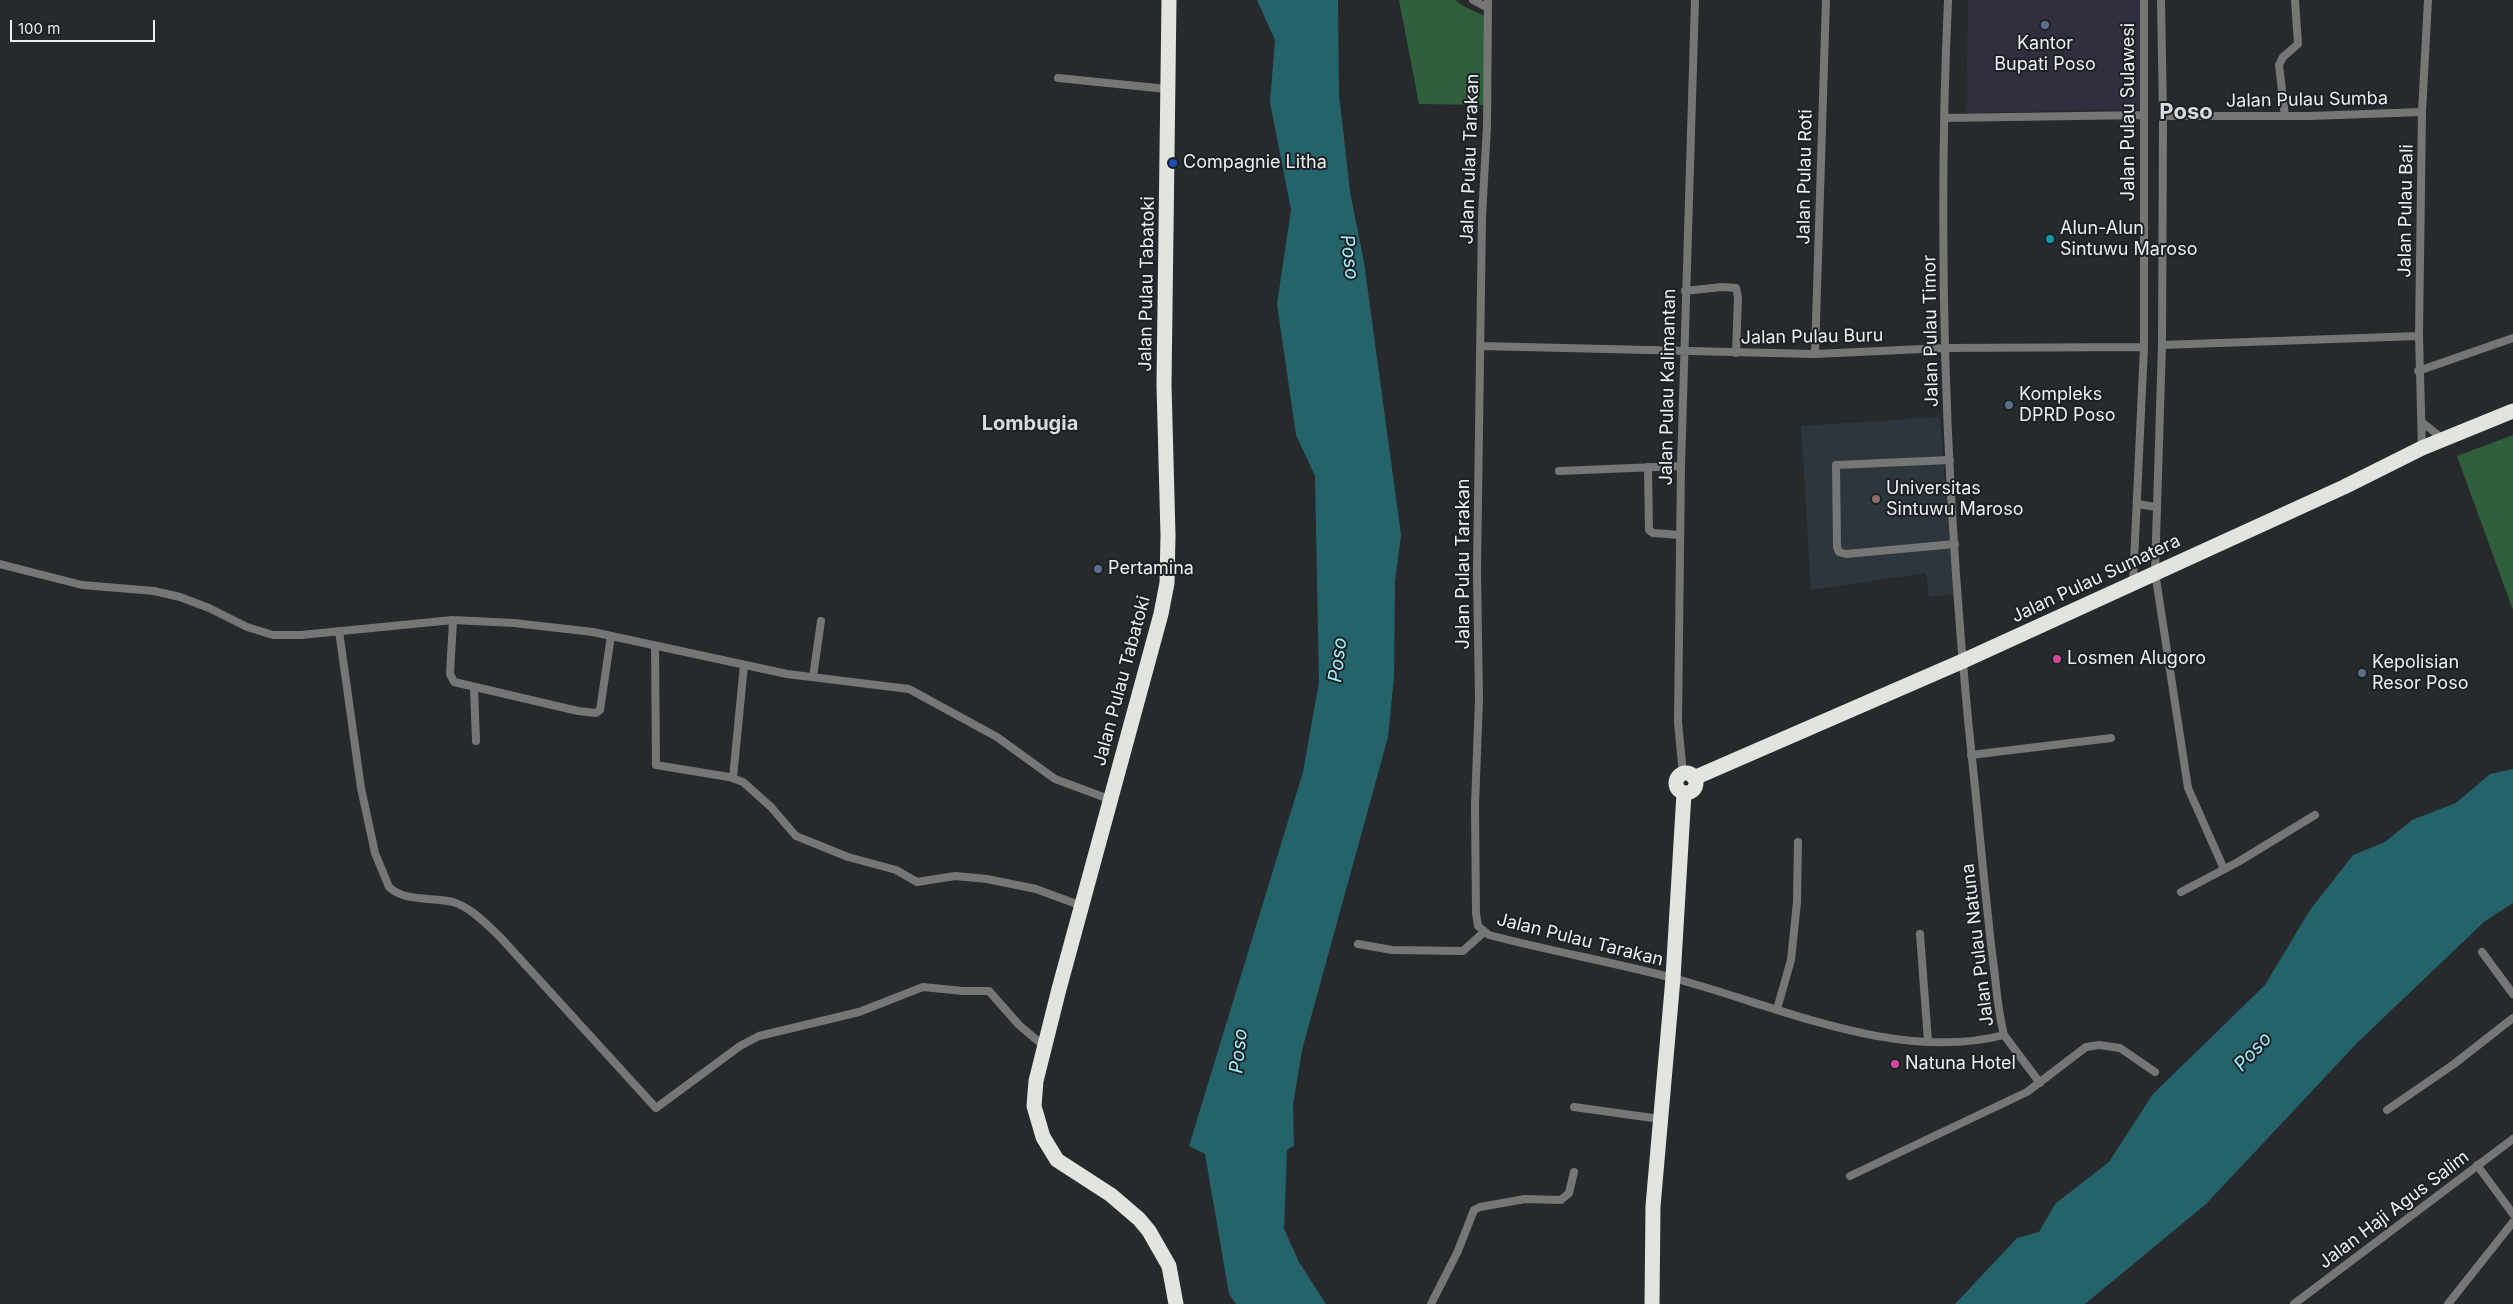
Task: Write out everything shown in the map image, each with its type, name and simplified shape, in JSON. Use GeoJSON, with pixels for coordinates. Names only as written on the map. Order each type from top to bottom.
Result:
{"type":"FeatureCollection","features":[{"type":"Feature","properties":{"kind":"highway","name":"Jalan Pulau Tabatoki"},"geometry":{"type":"LineString","coordinates":[[1169,0],[1164,385],[1168,535],[1166,583],[1161,614],[1109,799],[1045,1047],[1034,1098],[1036,1115],[1043,1137],[1057,1160],[1111,1195],[1150,1231],[1169,1266],[1176,1304]]}},
{"type":"Feature","properties":{"kind":"highway","name":"Jalan Pulau Sumatera"},"geometry":{"type":"LineString","coordinates":[[1688,776],[1963,661],[2344,487],[2422,448],[2513,411]]}},
{"type":"Feature","properties":{"kind":"highway"},"geometry":{"type":"LineString","coordinates":[[1652,1304],[1653,1206],[1673,978],[1684,793],[1690,792],[1695,788],[1688,776]]}},
{"type":"Feature","properties":{"kind":"street"},"geometry":{"type":"LineString","coordinates":[[1474,0],[1488,4]]}},
{"type":"Feature","properties":{"kind":"street","name":"Jalan Pulau Kalimantan"},"geometry":{"type":"LineString","coordinates":[[1688,776],[1678,722],[1685,291],[1693,106],[1695,0]]}},
{"type":"Feature","properties":{"kind":"street","name":"Jalan Pulau Roti"},"geometry":{"type":"LineString","coordinates":[[1814,354],[1826,0]]}},
{"type":"Feature","properties":{"kind":"street","name":"Jalan Pulau Timor"},"geometry":{"type":"LineString","coordinates":[[1948,0],[1944,118],[1944,348],[1963,661]]}},
{"type":"Feature","properties":{"kind":"street","name":"Jalan Pulau Sulawesi"},"geometry":{"type":"LineString","coordinates":[[2133,583],[2144,348],[2144,0]]}},
{"type":"Feature","properties":{"kind":"street","name":"Jalan Pulau Sulawesi"},"geometry":{"type":"LineString","coordinates":[[2161,0],[2163,116],[2162,345],[2155,572],[2188,788],[2224,869]]}},
{"type":"Feature","properties":{"kind":"street"},"geometry":{"type":"LineString","coordinates":[[2285,116],[2279,65],[2283,57],[2296,48],[2298,44],[2295,0]]}},
{"type":"Feature","properties":{"kind":"street","name":"Jalan Pulau Bali"},"geometry":{"type":"LineString","coordinates":[[2422,448],[2423,423],[2418,371],[2422,112],[2428,0]]}},
{"type":"Feature","properties":{"kind":"street","name":"Jalan Pulau Tarakan"},"geometry":{"type":"LineString","coordinates":[[1488,4],[1477,572],[1479,699],[1475,830],[1477,921],[1484,932],[1673,978]]}},
{"type":"Feature","properties":{"kind":"street"},"geometry":{"type":"LineString","coordinates":[[1058,78],[1167,89]]}},
{"type":"Feature","properties":{"kind":"street","name":"Jalan Pulau Sumba"},"geometry":{"type":"LineString","coordinates":[[2163,116],[2285,116],[2422,112]]}},
{"type":"Feature","properties":{"kind":"street"},"geometry":{"type":"LineString","coordinates":[[1944,118],[2144,115]]}},
{"type":"Feature","properties":{"kind":"street"},"geometry":{"type":"LineString","coordinates":[[2144,243],[2162,243]]}},
{"type":"Feature","properties":{"kind":"street"},"geometry":{"type":"LineString","coordinates":[[1685,291],[1722,286],[1736,288],[1738,296],[1736,353]]}},
{"type":"Feature","properties":{"kind":"street"},"geometry":{"type":"LineString","coordinates":[[2162,345],[2419,336]]}},
{"type":"Feature","properties":{"kind":"street"},"geometry":{"type":"LineString","coordinates":[[2418,371],[2513,338]]}},
{"type":"Feature","properties":{"kind":"street","name":"Jalan Pulau Buru"},"geometry":{"type":"LineString","coordinates":[[1481,346],[1814,354],[1944,348],[2144,348]]}},
{"type":"Feature","properties":{"kind":"street"},"geometry":{"type":"LineString","coordinates":[[2423,423],[2443,439]]}},
{"type":"Feature","properties":{"kind":"street"},"geometry":{"type":"LineString","coordinates":[[1950,460],[1836,465],[1837,547],[1840,552],[1846,554],[1955,544]]}},
{"type":"Feature","properties":{"kind":"street"},"geometry":{"type":"LineString","coordinates":[[1559,471],[1681,466]]}},
{"type":"Feature","properties":{"kind":"street"},"geometry":{"type":"LineString","coordinates":[[1648,467],[1649,530],[1653,533],[1680,535]]}},
{"type":"Feature","properties":{"kind":"street"},"geometry":{"type":"LineString","coordinates":[[2137,504],[2156,507]]}},
{"type":"Feature","properties":{"kind":"street"},"geometry":{"type":"LineString","coordinates":[[0,564],[82,585],[144,590],[180,596],[247,627],[286,636],[452,620],[514,623],[611,636],[744,665],[813,677],[909,690],[918,693],[952,714],[997,737],[1055,779],[1109,799]]}},
{"type":"Feature","properties":{"kind":"street"},"geometry":{"type":"LineString","coordinates":[[452,620],[450,676],[456,683],[528,698],[570,710],[596,713],[601,709],[611,636]]}},
{"type":"Feature","properties":{"kind":"street"},"geometry":{"type":"LineString","coordinates":[[813,677],[821,622]]}},
{"type":"Feature","properties":{"kind":"street"},"geometry":{"type":"LineString","coordinates":[[339,631],[361,788],[375,853],[389,887],[394,892],[407,896],[454,903],[477,916],[500,937],[656,1108],[734,1050],[759,1036],[859,1012],[923,987],[963,991],[989,991],[1020,1025],[1045,1047]]}},
{"type":"Feature","properties":{"kind":"street"},"geometry":{"type":"LineString","coordinates":[[655,646],[657,699],[656,764],[733,778],[752,788],[793,834],[827,850],[896,870],[917,882],[955,876],[987,880],[1036,889],[1082,906]]}},
{"type":"Feature","properties":{"kind":"street","name":"Jalan Pulau Natuna"},"geometry":{"type":"LineString","coordinates":[[1673,978],[1865,1034],[1928,1040],[1980,1041],[2004,1035],[1999,1018],[1963,661]]}},
{"type":"Feature","properties":{"kind":"street"},"geometry":{"type":"LineString","coordinates":[[733,778],[744,665]]}},
{"type":"Feature","properties":{"kind":"street"},"geometry":{"type":"LineString","coordinates":[[474,688],[476,741]]}},
{"type":"Feature","properties":{"kind":"street"},"geometry":{"type":"LineString","coordinates":[[1971,755],[2111,738]]}},
{"type":"Feature","properties":{"kind":"street"},"geometry":{"type":"LineString","coordinates":[[2182,892],[2315,815]]}},
{"type":"Feature","properties":{"kind":"street"},"geometry":{"type":"LineString","coordinates":[[1777,1009],[1790,960],[1797,902],[1798,842]]}},
{"type":"Feature","properties":{"kind":"street"},"geometry":{"type":"LineString","coordinates":[[1358,944],[1389,950],[1463,951],[1484,932]]}},
{"type":"Feature","properties":{"kind":"street"},"geometry":{"type":"LineString","coordinates":[[1920,934],[1928,1040]]}},
{"type":"Feature","properties":{"kind":"street"},"geometry":{"type":"LineString","coordinates":[[2482,952],[2513,994]]}},
{"type":"Feature","properties":{"kind":"street"},"geometry":{"type":"LineString","coordinates":[[2387,1110],[2450,1067],[2513,1018]]}},
{"type":"Feature","properties":{"kind":"street"},"geometry":{"type":"LineString","coordinates":[[2004,1035],[2040,1083]]}},
{"type":"Feature","properties":{"kind":"street"},"geometry":{"type":"LineString","coordinates":[[1850,1176],[2021,1095],[2040,1083],[2076,1053],[2090,1046],[2120,1048],[2155,1072]]}},
{"type":"Feature","properties":{"kind":"street"},"geometry":{"type":"LineString","coordinates":[[1574,1107],[1660,1120]]}},
{"type":"Feature","properties":{"kind":"street","name":"Jalan Haji Agus Salim"},"geometry":{"type":"LineString","coordinates":[[2294,1304],[2513,1139]]}},
{"type":"Feature","properties":{"kind":"street"},"geometry":{"type":"LineString","coordinates":[[2477,1165],[2513,1214]]}},
{"type":"Feature","properties":{"kind":"street"},"geometry":{"type":"LineString","coordinates":[[1431,1304],[1457,1253],[1474,1210],[1480,1207],[1525,1199],[1561,1200],[1569,1193],[1574,1172]]}},
{"type":"Feature","properties":{"kind":"street"},"geometry":{"type":"LineString","coordinates":[[2448,1304],[2513,1222]]}},
{"type":"Feature","properties":{"kind":"shaded area"},"geometry":{"type":"Polygon","coordinates":[[[1968,0],[2144,0],[2142,109],[1966,113],[1968,0]]]}},
{"type":"Feature","properties":{"kind":"shaded area","name":"Universitas Sintuwu Maroso"},"geometry":{"type":"Polygon","coordinates":[[[1940,417],[1954,594],[1929,597],[1926,573],[1811,590],[1801,426],[1940,417]]]}},
{"type":"Feature","properties":{"kind":"green space"},"geometry":{"type":"Polygon","coordinates":[[[1399,0],[1455,0],[1463,6],[1485,16],[1484,105],[1419,104],[1399,0]]]}},
{"type":"Feature","properties":{"kind":"green space"},"geometry":{"type":"Polygon","coordinates":[[[2513,435],[2513,610],[2457,456],[2513,435]]]}},
{"type":"Feature","properties":{"kind":"water"},"geometry":{"type":"Polygon","coordinates":[[[1257,0],[1338,0],[1339,94],[1350,192],[1364,262],[1401,535],[1395,581],[1394,677],[1388,737],[1302,1050],[1293,1105],[1294,1146],[1287,1150],[1284,1229],[1299,1262],[1326,1304],[1236,1304],[1229,1294],[1205,1154],[1189,1146],[1303,772],[1319,682],[1315,476],[1296,435],[1277,304],[1291,210],[1270,102],[1275,40],[1257,0]]]}},
{"type":"Feature","properties":{"kind":"water"},"geometry":{"type":"Polygon","coordinates":[[[2513,769],[2513,903],[2485,921],[2358,1042],[2206,1204],[2085,1304],[1955,1304],[2017,1238],[2039,1232],[2055,1204],[2109,1162],[2153,1094],[2265,985],[2310,910],[2353,855],[2385,842],[2412,820],[2456,803],[2490,774],[2513,769]]]}},
{"type":"Feature","properties":{"kind":"place","name":"Kantor Bupati Poso"},"geometry":{"type":"Point","coordinates":[2045,25]}},
{"type":"Feature","properties":{"kind":"place","name":"Compagnie Litha"},"geometry":{"type":"Point","coordinates":[1173,163]}},
{"type":"Feature","properties":{"kind":"place","name":"Alun-Alun Sintuwu Maroso"},"geometry":{"type":"Point","coordinates":[2050,239]}},
{"type":"Feature","properties":{"kind":"place","name":"Kompleks DPRD Poso"},"geometry":{"type":"Point","coordinates":[2009,405]}},
{"type":"Feature","properties":{"kind":"place","name":"Universitas Sintuwu Maroso"},"geometry":{"type":"Point","coordinates":[1876,499]}},
{"type":"Feature","properties":{"kind":"place","name":"Pertamina"},"geometry":{"type":"Point","coordinates":[1098,569]}},
{"type":"Feature","properties":{"kind":"place","name":"Losmen Alugoro"},"geometry":{"type":"Point","coordinates":[2057,659]}},
{"type":"Feature","properties":{"kind":"place","name":"Kepolisian Resor Poso"},"geometry":{"type":"Point","coordinates":[2362,673]}},
{"type":"Feature","properties":{"kind":"place","name":"Natuna Hotel"},"geometry":{"type":"Point","coordinates":[1895,1064]}},
{"type":"Feature","properties":{"kind":"district","name":"Poso"},"geometry":{"type":"Point","coordinates":[2186,112]}},
{"type":"Feature","properties":{"kind":"district","name":"Lombugia"},"geometry":{"type":"Point","coordinates":[1030,424]}}]}
